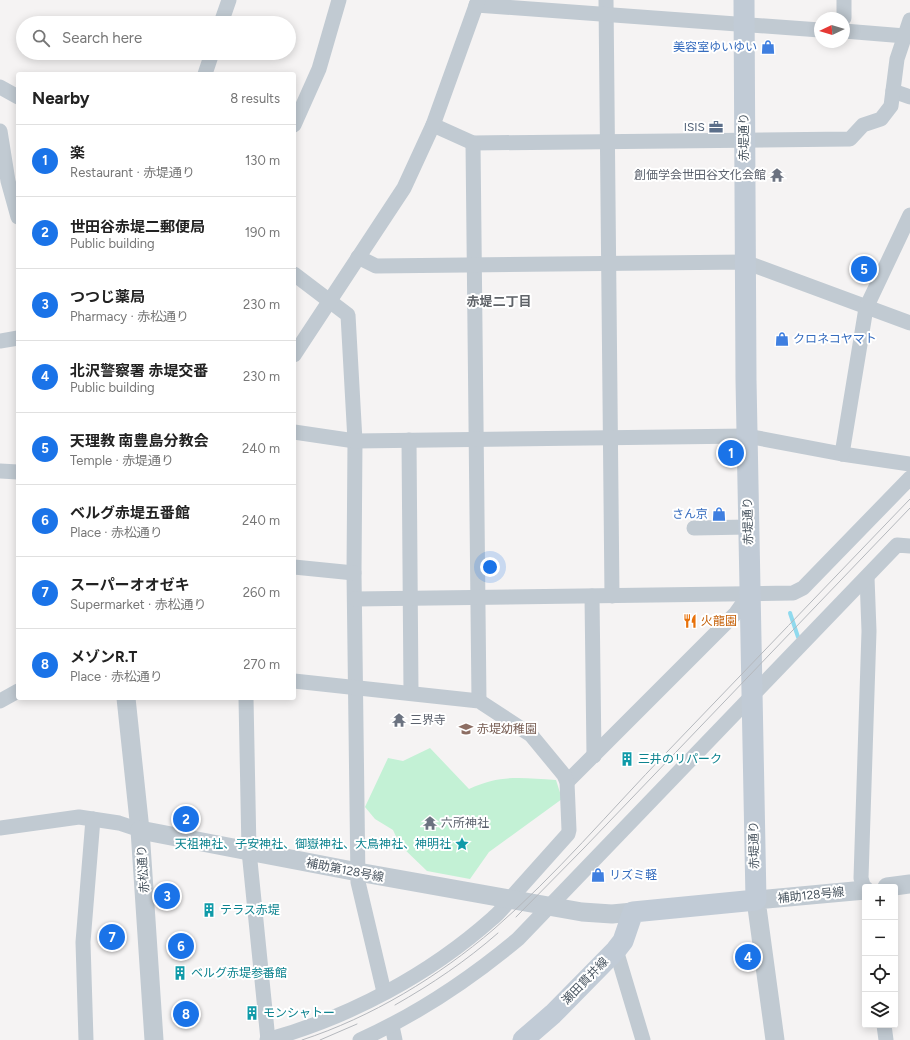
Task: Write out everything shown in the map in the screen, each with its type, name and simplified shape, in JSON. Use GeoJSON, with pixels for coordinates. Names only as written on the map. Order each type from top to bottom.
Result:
{"type":"FeatureCollection","features":[{"type":"Feature","properties":{"kind":"main road","name":"赤堤通り"},"geometry":{"type":"LineString","coordinates":[[744,0],[748,526],[756,900]]}},
{"type":"Feature","properties":{"kind":"main road"},"geometry":{"type":"LineString","coordinates":[[633,912],[756,900]]}},
{"type":"Feature","properties":{"kind":"main road","name":"瀬田貫井線"},"geometry":{"type":"LineString","coordinates":[[523,1040],[553,1014],[616,950],[623,941],[633,912]]}},
{"type":"Feature","properties":{"kind":"street"},"geometry":{"type":"LineString","coordinates":[[223,16],[229,0]]}},
{"type":"Feature","properties":{"kind":"street"},"geometry":{"type":"LineString","coordinates":[[296,121],[319,69],[339,0]]}},
{"type":"Feature","properties":{"kind":"street"},"geometry":{"type":"LineString","coordinates":[[844,0],[844,12]]}},
{"type":"Feature","properties":{"kind":"street"},"geometry":{"type":"LineString","coordinates":[[296,352],[404,188],[433,125],[477,3],[606,7],[744,26],[814,30]]}},
{"type":"Feature","properties":{"kind":"street"},"geometry":{"type":"LineString","coordinates":[[606,7],[612,596]]}},
{"type":"Feature","properties":{"kind":"street"},"geometry":{"type":"LineString","coordinates":[[433,125],[473,143],[744,142],[850,139],[863,125],[881,119],[891,106],[897,59],[910,20]]}},
{"type":"Feature","properties":{"kind":"street"},"geometry":{"type":"LineString","coordinates":[[850,31],[905,36]]}},
{"type":"Feature","properties":{"kind":"street"},"geometry":{"type":"LineString","coordinates":[[206,72],[210,60]]}},
{"type":"Feature","properties":{"kind":"street"},"geometry":{"type":"LineString","coordinates":[[0,87],[16,96]]}},
{"type":"Feature","properties":{"kind":"street"},"geometry":{"type":"LineString","coordinates":[[893,91],[910,96]]}},
{"type":"Feature","properties":{"kind":"street"},"geometry":{"type":"LineString","coordinates":[[0,131],[4,181],[16,212]]}},
{"type":"Feature","properties":{"kind":"street"},"geometry":{"type":"LineString","coordinates":[[473,143],[479,701]]}},
{"type":"Feature","properties":{"kind":"street"},"geometry":{"type":"LineString","coordinates":[[842,454],[866,308],[910,214]]}},
{"type":"Feature","properties":{"kind":"street"},"geometry":{"type":"LineString","coordinates":[[358,257],[376,266],[745,262],[910,323]]}},
{"type":"Feature","properties":{"kind":"street"},"geometry":{"type":"LineString","coordinates":[[296,276],[348,315],[355,441],[354,573],[358,872],[360,893],[384,992]]}},
{"type":"Feature","properties":{"kind":"street"},"geometry":{"type":"LineString","coordinates":[[0,341],[16,338]]}},
{"type":"Feature","properties":{"kind":"street"},"geometry":{"type":"LineString","coordinates":[[296,432],[355,441],[747,436],[842,454],[910,464]]}},
{"type":"Feature","properties":{"kind":"street"},"geometry":{"type":"LineString","coordinates":[[408,440],[411,692]]}},
{"type":"Feature","properties":{"kind":"street"},"geometry":{"type":"LineString","coordinates":[[0,471],[16,472]]}},
{"type":"Feature","properties":{"kind":"street"},"geometry":{"type":"LineString","coordinates":[[355,599],[749,595],[799,591],[910,478]]}},
{"type":"Feature","properties":{"kind":"street"},"geometry":{"type":"LineString","coordinates":[[694,528],[748,526]]}},
{"type":"Feature","properties":{"kind":"street"},"geometry":{"type":"LineString","coordinates":[[360,1040],[394,1033],[444,994],[494,959],[518,939],[897,545],[910,546]]}},
{"type":"Feature","properties":{"kind":"street"},"geometry":{"type":"LineString","coordinates":[[296,567],[354,573]]}},
{"type":"Feature","properties":{"kind":"street"},"geometry":{"type":"LineString","coordinates":[[863,884],[861,878],[869,631],[867,577]]}},
{"type":"Feature","properties":{"kind":"street"},"geometry":{"type":"LineString","coordinates":[[567,782],[736,612],[749,595]]}},
{"type":"Feature","properties":{"kind":"street"},"geometry":{"type":"LineString","coordinates":[[592,596],[594,756]]}},
{"type":"Feature","properties":{"kind":"street"},"geometry":{"type":"LineString","coordinates":[[246,700],[249,851],[268,1040],[325,1020],[408,981],[444,957],[494,918],[568,834],[567,782],[564,775],[530,735],[479,701],[411,692],[296,681]]}},
{"type":"Feature","properties":{"kind":"street"},"geometry":{"type":"LineString","coordinates":[[0,700],[16,692]]}},
{"type":"Feature","properties":{"kind":"street","name":"赤松通り"},"geometry":{"type":"LineString","coordinates":[[126,700],[140,830],[154,1040]]}},
{"type":"Feature","properties":{"kind":"street"},"geometry":{"type":"LineString","coordinates":[[0,828],[79,817],[119,823],[140,830]]}},
{"type":"Feature","properties":{"kind":"street"},"geometry":{"type":"LineString","coordinates":[[86,1040],[83,942],[92,819]]}},
{"type":"Feature","properties":{"kind":"street","name":"補助第128号線"},"geometry":{"type":"LineString","coordinates":[[140,830],[358,872],[550,906]]}},
{"type":"Feature","properties":{"kind":"street"},"geometry":{"type":"LineString","coordinates":[[898,886],[910,884]]}},
{"type":"Feature","properties":{"kind":"street","name":"補助128号線"},"geometry":{"type":"LineString","coordinates":[[756,900],[862,890]]}},
{"type":"Feature","properties":{"kind":"street","name":"赤堤通り"},"geometry":{"type":"LineString","coordinates":[[756,900],[775,1040]]}},
{"type":"Feature","properties":{"kind":"street"},"geometry":{"type":"LineString","coordinates":[[550,906],[596,914],[633,912]]}},
{"type":"Feature","properties":{"kind":"street"},"geometry":{"type":"LineString","coordinates":[[616,950],[643,1040]]}},
{"type":"Feature","properties":{"kind":"street"},"geometry":{"type":"LineString","coordinates":[[884,1028],[886,1040]]}},
{"type":"Feature","properties":{"kind":"green space"},"geometry":{"type":"Polygon","coordinates":[[[430,748],[469,789],[481,784],[502,779],[522,778],[556,780],[562,799],[489,852],[470,879],[427,871],[400,845],[393,830],[375,819],[365,807],[388,758],[403,761],[430,748]]]}},
{"type":"Feature","properties":{"kind":"waterway"},"geometry":{"type":"LineString","coordinates":[[790,613],[798,637]]}},
{"type":"Feature","properties":{"kind":"tram line"},"geometry":{"type":"LineString","coordinates":[[302,1040],[354,1020],[403,994],[473,947],[494,929],[561,865],[667,752],[910,499]]}},
{"type":"Feature","properties":{"kind":"tram line"},"geometry":{"type":"LineString","coordinates":[[516,917],[910,508]]}},
{"type":"Feature","properties":{"kind":"tram line"},"geometry":{"type":"LineString","coordinates":[[395,1005],[448,972],[498,933]]}},
{"type":"Feature","properties":{"kind":"tram line"},"geometry":{"type":"LineString","coordinates":[[320,1040],[357,1024]]}},
{"type":"Feature","properties":{"kind":"place","name":"美容室ゆいゆい"},"geometry":{"type":"Point","coordinates":[768,47]}},
{"type":"Feature","properties":{"kind":"place","name":"ISIS"},"geometry":{"type":"Point","coordinates":[716,127]}},
{"type":"Feature","properties":{"kind":"place","name":"創価学会世田谷文化会館"},"geometry":{"type":"Point","coordinates":[777,175]}},
{"type":"Feature","properties":{"kind":"place","name":"天理教 南豊島分教会"},"geometry":{"type":"Point","coordinates":[864,269]}},
{"type":"Feature","properties":{"kind":"place","name":"クロネコヤマト"},"geometry":{"type":"Point","coordinates":[782,339]}},
{"type":"Feature","properties":{"kind":"place","name":"楽"},"geometry":{"type":"Point","coordinates":[731,453]}},
{"type":"Feature","properties":{"kind":"place","name":"さん京"},"geometry":{"type":"Point","coordinates":[719,514]}},
{"type":"Feature","properties":{"kind":"place","name":"火龍園"},"geometry":{"type":"Point","coordinates":[690,621]}},
{"type":"Feature","properties":{"kind":"place","name":"三界寺"},"geometry":{"type":"Point","coordinates":[399,720]}},
{"type":"Feature","properties":{"kind":"place","name":"赤堤幼稚園"},"geometry":{"type":"Point","coordinates":[466,729]}},
{"type":"Feature","properties":{"kind":"place","name":"三井のリパーク"},"geometry":{"type":"Point","coordinates":[627,759]}},
{"type":"Feature","properties":{"kind":"place","name":"世田谷赤堤二郵便局"},"geometry":{"type":"Point","coordinates":[186,819]}},
{"type":"Feature","properties":{"kind":"place","name":"六所神社"},"geometry":{"type":"Point","coordinates":[430,823]}},
{"type":"Feature","properties":{"kind":"place","name":"天祖神社、子安神社、御嶽神社、大鳥神社、神明社"},"geometry":{"type":"Point","coordinates":[462,844]}},
{"type":"Feature","properties":{"kind":"place","name":"リズミ軽"},"geometry":{"type":"Point","coordinates":[598,875]}},
{"type":"Feature","properties":{"kind":"place","name":"つつじ薬局"},"geometry":{"type":"Point","coordinates":[167,896]}},
{"type":"Feature","properties":{"kind":"place","name":"テラス赤堤"},"geometry":{"type":"Point","coordinates":[209,910]}},
{"type":"Feature","properties":{"kind":"place","name":"スーパーオオゼキ"},"geometry":{"type":"Point","coordinates":[112,937]}},
{"type":"Feature","properties":{"kind":"place","name":"ベルグ赤堤五番館"},"geometry":{"type":"Point","coordinates":[181,946]}},
{"type":"Feature","properties":{"kind":"place","name":"北沢警察署 赤堤交番"},"geometry":{"type":"Point","coordinates":[748,957]}},
{"type":"Feature","properties":{"kind":"place","name":"ベルグ赤堤参番館"},"geometry":{"type":"Point","coordinates":[180,973]}},
{"type":"Feature","properties":{"kind":"place","name":"モンシャトー"},"geometry":{"type":"Point","coordinates":[252,1013]}},
{"type":"Feature","properties":{"kind":"place","name":"メゾンR.T"},"geometry":{"type":"Point","coordinates":[186,1014]}},
{"type":"Feature","properties":{"kind":"district","name":"赤堤二丁目"},"geometry":{"type":"Point","coordinates":[499,301]}}]}
